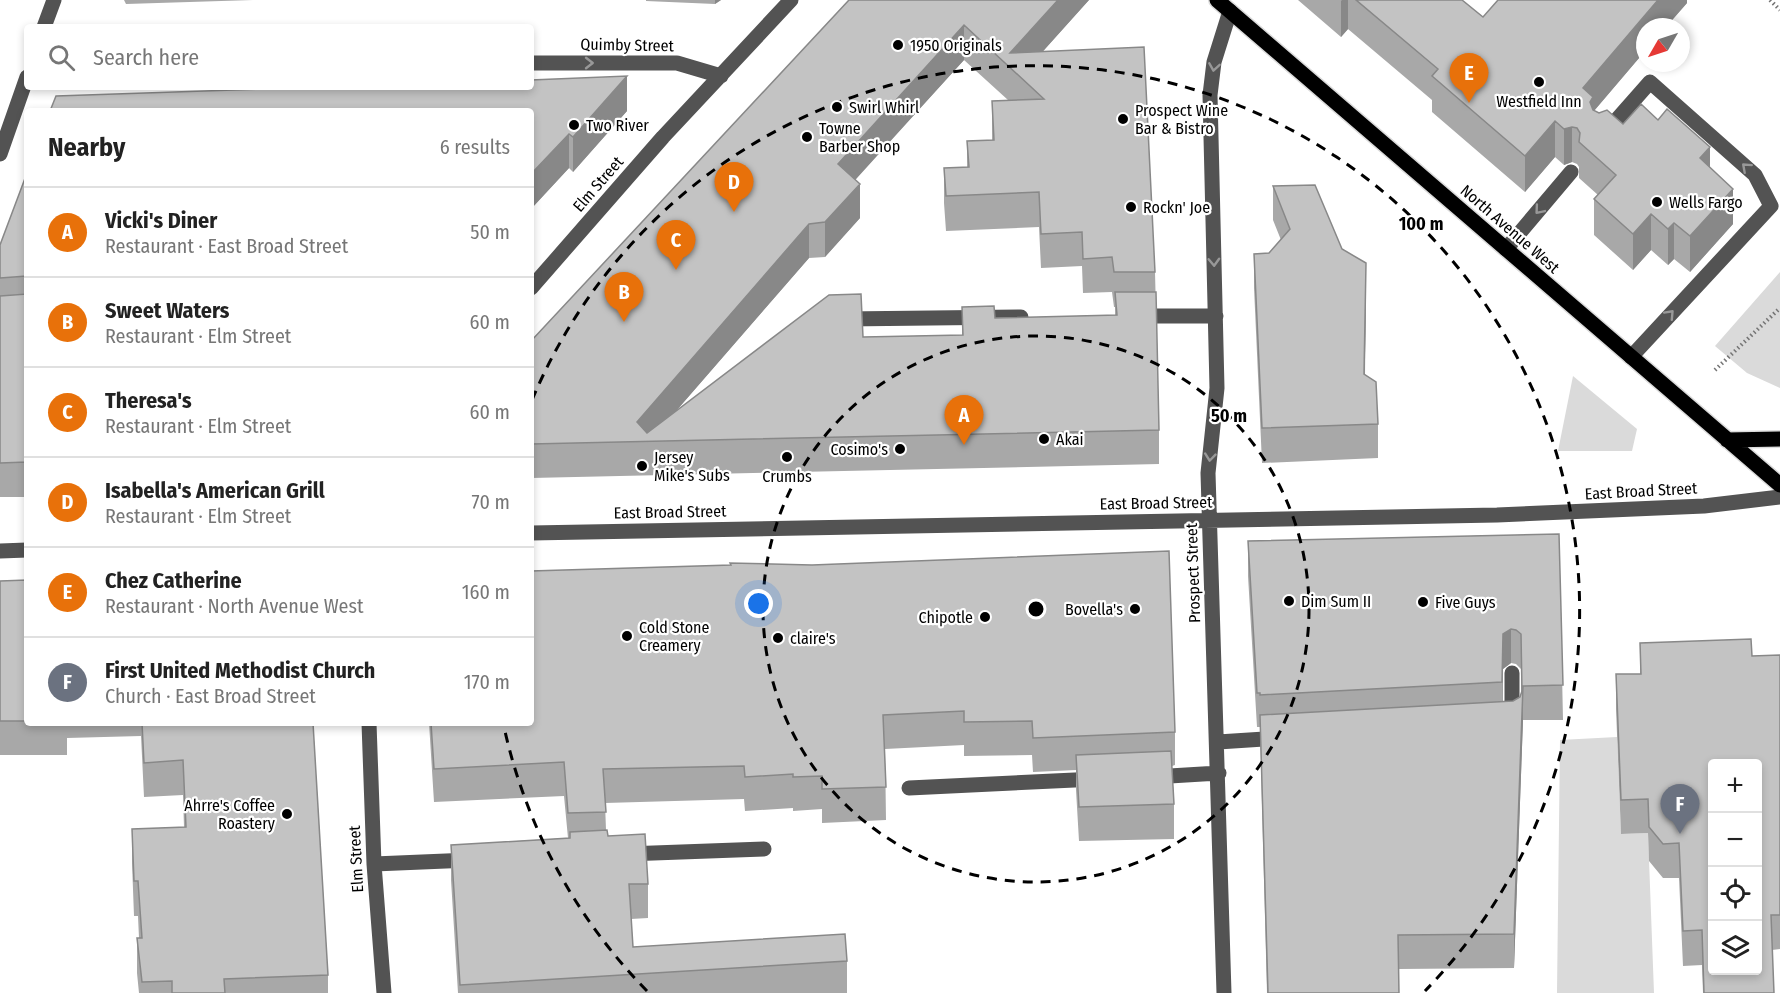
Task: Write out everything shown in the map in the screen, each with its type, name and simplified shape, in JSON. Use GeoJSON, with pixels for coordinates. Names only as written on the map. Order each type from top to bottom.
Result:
{"type":"FeatureCollection","features":[{"type":"Feature","properties":{"kind":"main road","name":"North Avenue West"},"geometry":{"type":"LineString","coordinates":[[1216,0],[1780,486]]}},
{"type":"Feature","properties":{"kind":"main road"},"geometry":{"type":"LineString","coordinates":[[1727,440],[1780,439]]}},
{"type":"Feature","properties":{"kind":"street"},"geometry":{"type":"LineString","coordinates":[[45,24],[54,0]]}},
{"type":"Feature","properties":{"kind":"street","name":"Elm Street"},"geometry":{"type":"LineString","coordinates":[[534,285],[663,137],[791,0]]}},
{"type":"Feature","properties":{"kind":"street","name":"Prospect Street"},"geometry":{"type":"LineString","coordinates":[[1224,993],[1208,473],[1217,388],[1210,95],[1214,62],[1230,11]]}},
{"type":"Feature","properties":{"kind":"street","name":"Quimby Street"},"geometry":{"type":"LineString","coordinates":[[534,63],[677,63],[720,76]]}},
{"type":"Feature","properties":{"kind":"street"},"geometry":{"type":"LineString","coordinates":[[1600,139],[1650,82],[1755,175],[1771,206],[1631,357]]}},
{"type":"Feature","properties":{"kind":"street"},"geometry":{"type":"LineString","coordinates":[[0,154],[24,86]]}},
{"type":"Feature","properties":{"kind":"street"},"geometry":{"type":"LineString","coordinates":[[1506,249],[1571,171]]}},
{"type":"Feature","properties":{"kind":"street"},"geometry":{"type":"LineString","coordinates":[[1120,316],[1216,316]]}},
{"type":"Feature","properties":{"kind":"street"},"geometry":{"type":"LineString","coordinates":[[826,319],[1037,317]]}},
{"type":"Feature","properties":{"kind":"street","name":"East Broad Street"},"geometry":{"type":"LineString","coordinates":[[534,533],[1509,515],[1704,506],[1780,497]]}},
{"type":"Feature","properties":{"kind":"street"},"geometry":{"type":"LineString","coordinates":[[0,551],[24,550]]}},
{"type":"Feature","properties":{"kind":"street"},"geometry":{"type":"LineString","coordinates":[[1500,727],[1512,726],[1512,673]]}},
{"type":"Feature","properties":{"kind":"street","name":"Elm Street"},"geometry":{"type":"LineString","coordinates":[[369,726],[374,864],[384,993]]}},
{"type":"Feature","properties":{"kind":"street"},"geometry":{"type":"LineString","coordinates":[[1218,742],[1300,737]]}},
{"type":"Feature","properties":{"kind":"street"},"geometry":{"type":"LineString","coordinates":[[1136,777],[1219,773]]}},
{"type":"Feature","properties":{"kind":"street"},"geometry":{"type":"LineString","coordinates":[[909,788],[1112,778]]}},
{"type":"Feature","properties":{"kind":"street"},"geometry":{"type":"LineString","coordinates":[[612,855],[764,849]]}},
{"type":"Feature","properties":{"kind":"street"},"geometry":{"type":"LineString","coordinates":[[374,864],[483,860]]}},
{"type":"Feature","properties":{"kind":"path"},"geometry":{"type":"LineString","coordinates":[[1770,0],[1780,10]]}},
{"type":"Feature","properties":{"kind":"path"},"geometry":{"type":"LineString","coordinates":[[1715,370],[1780,308]]}},
{"type":"Feature","properties":{"kind":"shaded area"},"geometry":{"type":"Polygon","coordinates":[[[1780,272],[1780,388],[1747,373],[1715,346],[1780,272]]]}},
{"type":"Feature","properties":{"kind":"shaded area"},"geometry":{"type":"Polygon","coordinates":[[[1573,376],[1637,429],[1632,451],[1558,451],[1573,376]]]}},
{"type":"Feature","properties":{"kind":"shaded area"},"geometry":{"type":"Polygon","coordinates":[[[1617,737],[1621,834],[1648,833],[1654,993],[1557,993],[1560,740],[1617,737]]]}},
{"type":"Feature","properties":{"kind":"building"},"geometry":{"type":"Polygon","coordinates":[[[849,0],[1058,0],[1010,53],[1144,47],[1155,272],[1114,272],[1112,257],[1083,259],[1082,232],[1041,234],[1039,192],[946,196],[944,168],[969,167],[967,141],[994,140],[992,101],[1044,99],[964,25],[838,164],[860,184],[825,222],[809,224],[637,422],[647,433],[829,295],[861,294],[863,337],[963,335],[962,307],[994,306],[995,318],[1117,315],[1115,292],[1156,292],[1159,430],[534,444],[534,338],[849,0]]]}},
{"type":"Feature","properties":{"kind":"building"},"geometry":{"type":"Polygon","coordinates":[[[1356,0],[1462,0],[1483,17],[1498,0],[1658,0],[1643,18],[1636,18],[1636,26],[1583,88],[1593,97],[1590,102],[1593,110],[1599,113],[1607,110],[1623,124],[1641,104],[1658,120],[1667,109],[1710,147],[1700,158],[1733,189],[1690,236],[1674,223],[1668,229],[1651,214],[1633,234],[1594,199],[1616,175],[1579,142],[1580,133],[1577,128],[1564,129],[1555,121],[1525,156],[1432,76],[1438,69],[1356,0]]]}},
{"type":"Feature","properties":{"kind":"building"},"geometry":{"type":"Polygon","coordinates":[[[627,76],[573,137],[569,134],[534,171],[534,108],[51,108],[56,96],[231,90],[534,90],[534,80],[627,76]]]}},
{"type":"Feature","properties":{"kind":"building"},"geometry":{"type":"Polygon","coordinates":[[[24,181],[24,276],[0,278],[0,245],[24,181]]]}},
{"type":"Feature","properties":{"kind":"building"},"geometry":{"type":"Polygon","coordinates":[[[1315,185],[1342,249],[1366,263],[1364,374],[1376,382],[1378,424],[1262,428],[1254,254],[1269,253],[1290,229],[1273,186],[1315,185]]]}},
{"type":"Feature","properties":{"kind":"building"},"geometry":{"type":"Polygon","coordinates":[[[24,294],[24,462],[0,463],[0,296],[24,294]]]}},
{"type":"Feature","properties":{"kind":"building"},"geometry":{"type":"Polygon","coordinates":[[[1559,534],[1563,685],[1523,686],[1514,934],[1398,935],[1399,993],[1268,993],[1260,715],[1513,701],[1520,697],[1522,691],[1521,634],[1511,629],[1503,634],[1502,682],[1260,695],[1257,693],[1248,541],[1559,534]]]}},
{"type":"Feature","properties":{"kind":"building"},"geometry":{"type":"Polygon","coordinates":[[[1169,551],[1175,732],[1033,738],[1032,721],[964,722],[964,711],[883,715],[886,787],[822,789],[822,776],[793,777],[793,774],[745,777],[744,766],[603,769],[606,812],[568,813],[564,762],[434,769],[431,726],[534,726],[534,571],[731,565],[730,563],[812,565],[1169,551]]]}},
{"type":"Feature","properties":{"kind":"building"},"geometry":{"type":"Polygon","coordinates":[[[24,580],[24,721],[0,721],[0,581],[24,580]]]}},
{"type":"Feature","properties":{"kind":"building"},"geometry":{"type":"Polygon","coordinates":[[[1751,639],[1752,656],[1780,655],[1780,915],[1771,915],[1774,993],[1704,993],[1702,930],[1683,931],[1679,843],[1663,844],[1649,827],[1648,799],[1621,800],[1616,674],[1641,674],[1640,643],[1751,639]]]}},
{"type":"Feature","properties":{"kind":"building"},"geometry":{"type":"Polygon","coordinates":[[[142,726],[313,726],[328,975],[224,979],[225,993],[172,993],[172,981],[142,982],[137,938],[142,938],[138,881],[134,881],[132,829],[186,827],[183,760],[144,763],[142,726]]]}},
{"type":"Feature","properties":{"kind":"building"},"geometry":{"type":"Polygon","coordinates":[[[1171,751],[1174,804],[1079,807],[1076,755],[1171,751]]]}},
{"type":"Feature","properties":{"kind":"building"},"geometry":{"type":"Polygon","coordinates":[[[607,830],[608,836],[645,834],[648,884],[629,884],[633,947],[845,934],[847,961],[460,985],[451,845],[570,838],[570,832],[607,830]]]}},
{"type":"Feature","properties":{"kind":"place","name":"1950 Originals"},"geometry":{"type":"Point","coordinates":[898,45]}},
{"type":"Feature","properties":{"kind":"place","name":"Westfield Inn"},"geometry":{"type":"Point","coordinates":[1539,82]}},
{"type":"Feature","properties":{"kind":"place","name":"Chez Catherine"},"geometry":{"type":"Point","coordinates":[1469,103]}},
{"type":"Feature","properties":{"kind":"place","name":"Swirl Whirl"},"geometry":{"type":"Point","coordinates":[837,107]}},
{"type":"Feature","properties":{"kind":"place","name":"Prospect Wine Bar & Bistro"},"geometry":{"type":"Point","coordinates":[1123,119]}},
{"type":"Feature","properties":{"kind":"place","name":"Two River"},"geometry":{"type":"Point","coordinates":[574,125]}},
{"type":"Feature","properties":{"kind":"place","name":"Towne Barber Shop"},"geometry":{"type":"Point","coordinates":[807,137]}},
{"type":"Feature","properties":{"kind":"place","name":"Wells Fargo"},"geometry":{"type":"Point","coordinates":[1657,202]}},
{"type":"Feature","properties":{"kind":"place","name":"Rockn' Joe"},"geometry":{"type":"Point","coordinates":[1131,207]}},
{"type":"Feature","properties":{"kind":"place","name":"Isabella's American Grill"},"geometry":{"type":"Point","coordinates":[734,212]}},
{"type":"Feature","properties":{"kind":"place","name":"Theresa's"},"geometry":{"type":"Point","coordinates":[676,270]}},
{"type":"Feature","properties":{"kind":"place","name":"Sweet Waters"},"geometry":{"type":"Point","coordinates":[624,322]}},
{"type":"Feature","properties":{"kind":"place","name":"Akai"},"geometry":{"type":"Point","coordinates":[1044,439]}},
{"type":"Feature","properties":{"kind":"place","name":"Vicki's Diner"},"geometry":{"type":"Point","coordinates":[964,445]}},
{"type":"Feature","properties":{"kind":"place","name":"Cosimo's"},"geometry":{"type":"Point","coordinates":[900,449]}},
{"type":"Feature","properties":{"kind":"place","name":"Crumbs"},"geometry":{"type":"Point","coordinates":[787,457]}},
{"type":"Feature","properties":{"kind":"place","name":"Jersey Mike's Subs"},"geometry":{"type":"Point","coordinates":[642,466]}},
{"type":"Feature","properties":{"kind":"place","name":"Dim Sum II"},"geometry":{"type":"Point","coordinates":[1289,601]}},
{"type":"Feature","properties":{"kind":"place","name":"Five Guys"},"geometry":{"type":"Point","coordinates":[1423,602]}},
{"type":"Feature","properties":{"kind":"place","name":"Bovella's"},"geometry":{"type":"Point","coordinates":[1135,609]}},
{"type":"Feature","properties":{"kind":"place","name":"Chipotle"},"geometry":{"type":"Point","coordinates":[985,617]}},
{"type":"Feature","properties":{"kind":"place","name":"Cold Stone Creamery"},"geometry":{"type":"Point","coordinates":[627,636]}},
{"type":"Feature","properties":{"kind":"place","name":"claire's"},"geometry":{"type":"Point","coordinates":[778,638]}},
{"type":"Feature","properties":{"kind":"place","name":"Ahrre's Coffee Roastery"},"geometry":{"type":"Point","coordinates":[287,814]}},
{"type":"Feature","properties":{"kind":"place","name":"First United Methodist Church"},"geometry":{"type":"Point","coordinates":[1680,834]}}]}
